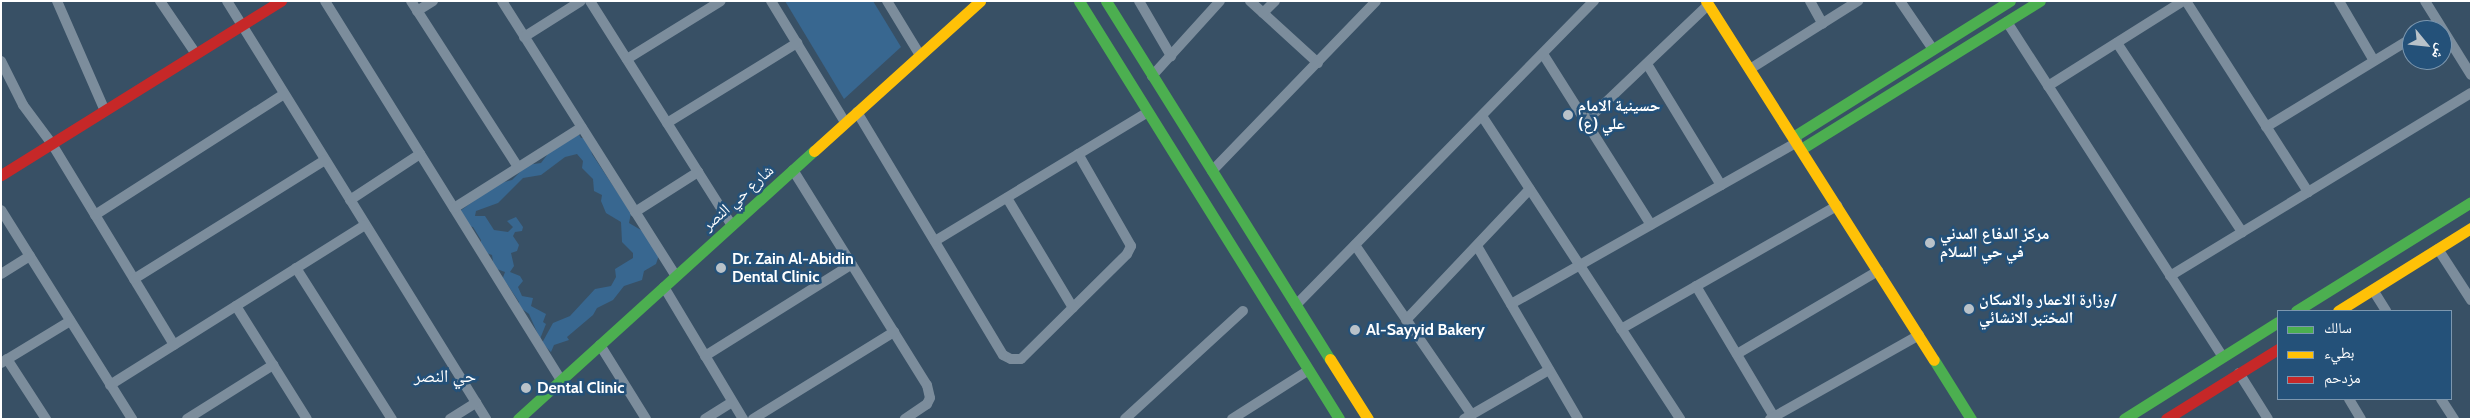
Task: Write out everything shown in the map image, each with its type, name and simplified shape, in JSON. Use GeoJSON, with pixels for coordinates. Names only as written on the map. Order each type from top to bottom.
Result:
{"type":"FeatureCollection","features":[{"type":"Feature","properties":{"kind":"main road"},"geometry":{"type":"LineString","coordinates":[[1,175],[282,1]]}},
{"type":"Feature","properties":{"kind":"main road","name":"شارع حي النصر"},"geometry":{"type":"LineString","coordinates":[[518,419],[980,1]]}},
{"type":"Feature","properties":{"kind":"main road"},"geometry":{"type":"LineString","coordinates":[[1079,1],[1339,419]]}},
{"type":"Feature","properties":{"kind":"main road"},"geometry":{"type":"LineString","coordinates":[[1797,142],[1817,140],[2040,1]]}},
{"type":"Feature","properties":{"kind":"main road"},"geometry":{"type":"LineString","coordinates":[[1090,19],[1090,9],[1098,3],[1108,5],[1368,419]]}},
{"type":"Feature","properties":{"kind":"main road"},"geometry":{"type":"LineString","coordinates":[[1707,3],[1797,142],[1971,419]]}},
{"type":"Feature","properties":{"kind":"main road"},"geometry":{"type":"LineString","coordinates":[[1797,142],[1811,126],[2004,3]]}},
{"type":"Feature","properties":{"kind":"main road"},"geometry":{"type":"LineString","coordinates":[[1811,126],[1809,134],[1817,140]]}},
{"type":"Feature","properties":{"kind":"main road"},"geometry":{"type":"LineString","coordinates":[[2298,310],[2471,202]]}},
{"type":"Feature","properties":{"kind":"main road"},"geometry":{"type":"LineString","coordinates":[[2340,310],[2470,229],[2469,217],[2459,209]]}},
{"type":"Feature","properties":{"kind":"main road"},"geometry":{"type":"LineString","coordinates":[[2124,419],[2277,323]]}},
{"type":"Feature","properties":{"kind":"main road"},"geometry":{"type":"LineString","coordinates":[[2166,419],[2277,350]]}},
{"type":"Feature","properties":{"kind":"street"},"geometry":{"type":"LineString","coordinates":[[57,1],[105,111]]}},
{"type":"Feature","properties":{"kind":"street"},"geometry":{"type":"LineString","coordinates":[[160,1],[196,54]]}},
{"type":"Feature","properties":{"kind":"street"},"geometry":{"type":"LineString","coordinates":[[227,1],[486,419]]}},
{"type":"Feature","properties":{"kind":"street"},"geometry":{"type":"LineString","coordinates":[[325,1],[561,380]]}},
{"type":"Feature","properties":{"kind":"street"},"geometry":{"type":"LineString","coordinates":[[411,1],[518,167]]}},
{"type":"Feature","properties":{"kind":"street"},"geometry":{"type":"LineString","coordinates":[[417,11],[433,1]]}},
{"type":"Feature","properties":{"kind":"street"},"geometry":{"type":"LineString","coordinates":[[502,1],[676,276]]}},
{"type":"Feature","properties":{"kind":"street"},"geometry":{"type":"LineString","coordinates":[[524,37],[581,1]]}},
{"type":"Feature","properties":{"kind":"street"},"geometry":{"type":"LineString","coordinates":[[590,1],[732,226]]}},
{"type":"Feature","properties":{"kind":"street"},"geometry":{"type":"LineString","coordinates":[[627,59],[721,1]]}},
{"type":"Feature","properties":{"kind":"street"},"geometry":{"type":"LineString","coordinates":[[771,1],[845,122]]}},
{"type":"Feature","properties":{"kind":"street"},"geometry":{"type":"LineString","coordinates":[[887,1],[920,54]]}},
{"type":"Feature","properties":{"kind":"street"},"geometry":{"type":"LineString","coordinates":[[1139,1],[1171,56]]}},
{"type":"Feature","properties":{"kind":"street"},"geometry":{"type":"LineString","coordinates":[[1152,76],[1220,1]]}},
{"type":"Feature","properties":{"kind":"street"},"geometry":{"type":"LineString","coordinates":[[1250,1],[1318,62]]}},
{"type":"Feature","properties":{"kind":"street"},"geometry":{"type":"LineString","coordinates":[[1263,13],[1275,1]]}},
{"type":"Feature","properties":{"kind":"street"},"geometry":{"type":"LineString","coordinates":[[1212,172],[1376,1]]}},
{"type":"Feature","properties":{"kind":"street"},"geometry":{"type":"LineString","coordinates":[[1296,306],[1594,1]]}},
{"type":"Feature","properties":{"kind":"street"},"geometry":{"type":"LineString","coordinates":[[1810,1],[1822,24]]}},
{"type":"Feature","properties":{"kind":"street"},"geometry":{"type":"LineString","coordinates":[[1750,69],[1858,1]]}},
{"type":"Feature","properties":{"kind":"street"},"geometry":{"type":"LineString","coordinates":[[1900,1],[1930,45]]}},
{"type":"Feature","properties":{"kind":"street"},"geometry":{"type":"LineString","coordinates":[[2048,86],[2184,1],[2308,192]]}},
{"type":"Feature","properties":{"kind":"street"},"geometry":{"type":"LineString","coordinates":[[2339,1],[2374,61]]}},
{"type":"Feature","properties":{"kind":"street"},"geometry":{"type":"LineString","coordinates":[[2426,1],[2437,20]]}},
{"type":"Feature","properties":{"kind":"street"},"geometry":{"type":"LineString","coordinates":[[1584,123],[1647,64],[1707,3]]}},
{"type":"Feature","properties":{"kind":"street"},"geometry":{"type":"LineString","coordinates":[[2006,22],[2223,357]]}},
{"type":"Feature","properties":{"kind":"street"},"geometry":{"type":"LineString","coordinates":[[667,123],[797,43]]}},
{"type":"Feature","properties":{"kind":"street"},"geometry":{"type":"LineString","coordinates":[[2117,43],[2242,232]]}},
{"type":"Feature","properties":{"kind":"street"},"geometry":{"type":"LineString","coordinates":[[2266,127],[2402,44]]}},
{"type":"Feature","properties":{"kind":"street"},"geometry":{"type":"LineString","coordinates":[[2452,44],[2471,75]]}},
{"type":"Feature","properties":{"kind":"street"},"geometry":{"type":"LineString","coordinates":[[1543,54],[1584,123],[1650,225]]}},
{"type":"Feature","properties":{"kind":"street"},"geometry":{"type":"LineString","coordinates":[[1,61],[23,105],[52,144],[174,345]]}},
{"type":"Feature","properties":{"kind":"street"},"geometry":{"type":"LineString","coordinates":[[1647,64],[1721,185]]}},
{"type":"Feature","properties":{"kind":"street"},"geometry":{"type":"LineString","coordinates":[[2170,276],[2471,93]]}},
{"type":"Feature","properties":{"kind":"street"},"geometry":{"type":"LineString","coordinates":[[95,216],[284,94]]}},
{"type":"Feature","properties":{"kind":"street"},"geometry":{"type":"LineString","coordinates":[[857,112],[1003,355],[1011,359],[1021,359],[1131,246],[1078,154]]}},
{"type":"Feature","properties":{"kind":"street"},"geometry":{"type":"LineString","coordinates":[[935,241],[1148,112]]}},
{"type":"Feature","properties":{"kind":"street"},"geometry":{"type":"LineString","coordinates":[[1482,116],[1680,419]]}},
{"type":"Feature","properties":{"kind":"street"},"geometry":{"type":"LineString","coordinates":[[454,208],[582,127]]}},
{"type":"Feature","properties":{"kind":"street"},"geometry":{"type":"LineString","coordinates":[[1511,304],[1797,142]]}},
{"type":"Feature","properties":{"kind":"street"},"geometry":{"type":"LineString","coordinates":[[350,200],[420,154]]}},
{"type":"Feature","properties":{"kind":"street"},"geometry":{"type":"LineString","coordinates":[[134,279],[325,160]]}},
{"type":"Feature","properties":{"kind":"street"},"geometry":{"type":"LineString","coordinates":[[793,170],[930,392],[927,404],[905,419]]}},
{"type":"Feature","properties":{"kind":"street"},"geometry":{"type":"LineString","coordinates":[[635,212],[698,172]]}},
{"type":"Feature","properties":{"kind":"street"},"geometry":{"type":"LineString","coordinates":[[1406,320],[1530,189]]}},
{"type":"Feature","properties":{"kind":"street"},"geometry":{"type":"LineString","coordinates":[[1007,198],[1072,308]]}},
{"type":"Feature","properties":{"kind":"street"},"geometry":{"type":"LineString","coordinates":[[1621,329],[1837,206]]}},
{"type":"Feature","properties":{"kind":"street"},"geometry":{"type":"LineString","coordinates":[[1,210],[132,419]]}},
{"type":"Feature","properties":{"kind":"street"},"geometry":{"type":"LineString","coordinates":[[110,385],[365,224]]}},
{"type":"Feature","properties":{"kind":"street"},"geometry":{"type":"LineString","coordinates":[[1355,245],[1468,417],[1549,370]]}},
{"type":"Feature","properties":{"kind":"street"},"geometry":{"type":"LineString","coordinates":[[1477,246],[1578,419]]}},
{"type":"Feature","properties":{"kind":"street"},"geometry":{"type":"LineString","coordinates":[[2438,249],[2471,300]]}},
{"type":"Feature","properties":{"kind":"street"},"geometry":{"type":"LineString","coordinates":[[1,274],[30,256]]}},
{"type":"Feature","properties":{"kind":"street"},"geometry":{"type":"LineString","coordinates":[[705,356],[852,264]]}},
{"type":"Feature","properties":{"kind":"street"},"geometry":{"type":"LineString","coordinates":[[296,268],[392,419]]}},
{"type":"Feature","properties":{"kind":"street"},"geometry":{"type":"LineString","coordinates":[[1737,354],[1878,270]]}},
{"type":"Feature","properties":{"kind":"street"},"geometry":{"type":"LineString","coordinates":[[1696,286],[1737,354],[1772,418],[1919,335]]}},
{"type":"Feature","properties":{"kind":"street"},"geometry":{"type":"LineString","coordinates":[[664,287],[743,419]]}},
{"type":"Feature","properties":{"kind":"street"},"geometry":{"type":"LineString","coordinates":[[2373,290],[2385,310]]}},
{"type":"Feature","properties":{"kind":"street"},"geometry":{"type":"LineString","coordinates":[[236,306],[307,419]]}},
{"type":"Feature","properties":{"kind":"street"},"geometry":{"type":"LineString","coordinates":[[1125,419],[1243,311]]}},
{"type":"Feature","properties":{"kind":"street"},"geometry":{"type":"LineString","coordinates":[[46,419],[4,361],[70,321]]}},
{"type":"Feature","properties":{"kind":"street"},"geometry":{"type":"LineString","coordinates":[[753,419],[894,332]]}},
{"type":"Feature","properties":{"kind":"street"},"geometry":{"type":"LineString","coordinates":[[600,345],[646,419]]}},
{"type":"Feature","properties":{"kind":"street"},"geometry":{"type":"LineString","coordinates":[[187,419],[273,365]]}},
{"type":"Feature","properties":{"kind":"street"},"geometry":{"type":"LineString","coordinates":[[1234,418],[1309,370]]}},
{"type":"Feature","properties":{"kind":"street"},"geometry":{"type":"LineString","coordinates":[[2239,373],[2268,419]]}},
{"type":"Feature","properties":{"kind":"street"},"geometry":{"type":"LineString","coordinates":[[2350,400],[2361,419]]}},
{"type":"Feature","properties":{"kind":"street"},"geometry":{"type":"LineString","coordinates":[[2442,400],[2454,419]]}},
{"type":"Feature","properties":{"kind":"street"},"geometry":{"type":"LineString","coordinates":[[705,419],[732,402]]}},
{"type":"Feature","properties":{"kind":"street"},"geometry":{"type":"LineString","coordinates":[[450,419],[476,403]]}},
{"type":"Feature","properties":{"kind":"shaded area"},"geometry":{"type":"Polygon","coordinates":[[[785,1],[873,1],[901,47],[844,99],[785,1]]]}},
{"type":"Feature","properties":{"kind":"shaded area"},"geometry":{"type":"Polygon","coordinates":[[[578,133],[581,138],[589,138],[592,154],[631,213],[629,223],[646,233],[659,255],[656,264],[644,271],[642,280],[624,286],[613,300],[597,308],[593,315],[567,337],[569,340],[554,345],[551,352],[542,343],[553,323],[570,316],[595,289],[611,286],[616,277],[615,269],[633,258],[633,253],[622,242],[621,222],[606,213],[601,201],[602,195],[594,191],[593,179],[582,168],[583,161],[577,154],[565,157],[541,175],[523,178],[498,203],[476,211],[475,216],[485,216],[494,230],[508,232],[513,227],[507,221],[516,217],[523,227],[522,231],[515,232],[513,236],[519,245],[517,251],[511,253],[514,266],[510,272],[520,276],[523,281],[518,287],[522,296],[533,298],[531,306],[546,314],[543,322],[546,324],[540,339],[529,314],[518,306],[519,302],[507,284],[501,283],[505,272],[494,268],[492,255],[481,251],[481,240],[473,227],[465,225],[460,211],[497,184],[512,180],[527,165],[541,163],[551,150],[578,133]]]}},
{"type":"Feature","properties":{"kind":"traffic: fast"},"geometry":{"type":"LineString","coordinates":[[1079,1],[1339,419]]}},
{"type":"Feature","properties":{"kind":"traffic: fast"},"geometry":{"type":"LineString","coordinates":[[1106,1],[1330,359]]}},
{"type":"Feature","properties":{"kind":"traffic: fast"},"geometry":{"type":"LineString","coordinates":[[1793,137],[2010,1]]}},
{"type":"Feature","properties":{"kind":"traffic: fast"},"geometry":{"type":"LineString","coordinates":[[1801,149],[2040,1]]}},
{"type":"Feature","properties":{"kind":"traffic: fast"},"geometry":{"type":"LineString","coordinates":[[518,419],[814,151]]}},
{"type":"Feature","properties":{"kind":"traffic: fast"},"geometry":{"type":"LineString","coordinates":[[2298,310],[2471,202]]}},
{"type":"Feature","properties":{"kind":"traffic: fast"},"geometry":{"type":"LineString","coordinates":[[2124,419],[2277,323]]}},
{"type":"Feature","properties":{"kind":"traffic: fast"},"geometry":{"type":"LineString","coordinates":[[1934,360],[1971,419]]}},
{"type":"Feature","properties":{"kind":"traffic: slow"},"geometry":{"type":"LineString","coordinates":[[814,151],[980,1]]}},
{"type":"Feature","properties":{"kind":"traffic: slow"},"geometry":{"type":"LineString","coordinates":[[1706,1],[1934,360]]}},
{"type":"Feature","properties":{"kind":"traffic: slow"},"geometry":{"type":"LineString","coordinates":[[2340,310],[2471,228]]}},
{"type":"Feature","properties":{"kind":"traffic: slow"},"geometry":{"type":"LineString","coordinates":[[1330,359],[1368,419]]}},
{"type":"Feature","properties":{"kind":"traffic: jam"},"geometry":{"type":"LineString","coordinates":[[1,175],[281,1]]}},
{"type":"Feature","properties":{"kind":"traffic: jam"},"geometry":{"type":"LineString","coordinates":[[2166,419],[2277,350]]}},
{"type":"Feature","properties":{"kind":"place","name":"حسينية الامام علي (ع)"},"geometry":{"type":"Point","coordinates":[1568,115]}},
{"type":"Feature","properties":{"kind":"place","name":"مركز الدفاع المدني في حي السلام"},"geometry":{"type":"Point","coordinates":[1930,243]}},
{"type":"Feature","properties":{"kind":"place","name":"Dr. Zain Al-Abidin Dental Clinic"},"geometry":{"type":"Point","coordinates":[721,268]}},
{"type":"Feature","properties":{"kind":"place","name":"وزارة الاعمار والاسكان/ المختبر الانشائي"},"geometry":{"type":"Point","coordinates":[1969,309]}},
{"type":"Feature","properties":{"kind":"place","name":"Al-Sayyid Bakery"},"geometry":{"type":"Point","coordinates":[1355,330]}},
{"type":"Feature","properties":{"kind":"place","name":"Dental Clinic"},"geometry":{"type":"Point","coordinates":[526,388]}},
{"type":"Feature","properties":{"kind":"district","name":"حي النصر"},"geometry":{"type":"Point","coordinates":[445,376]}}]}
